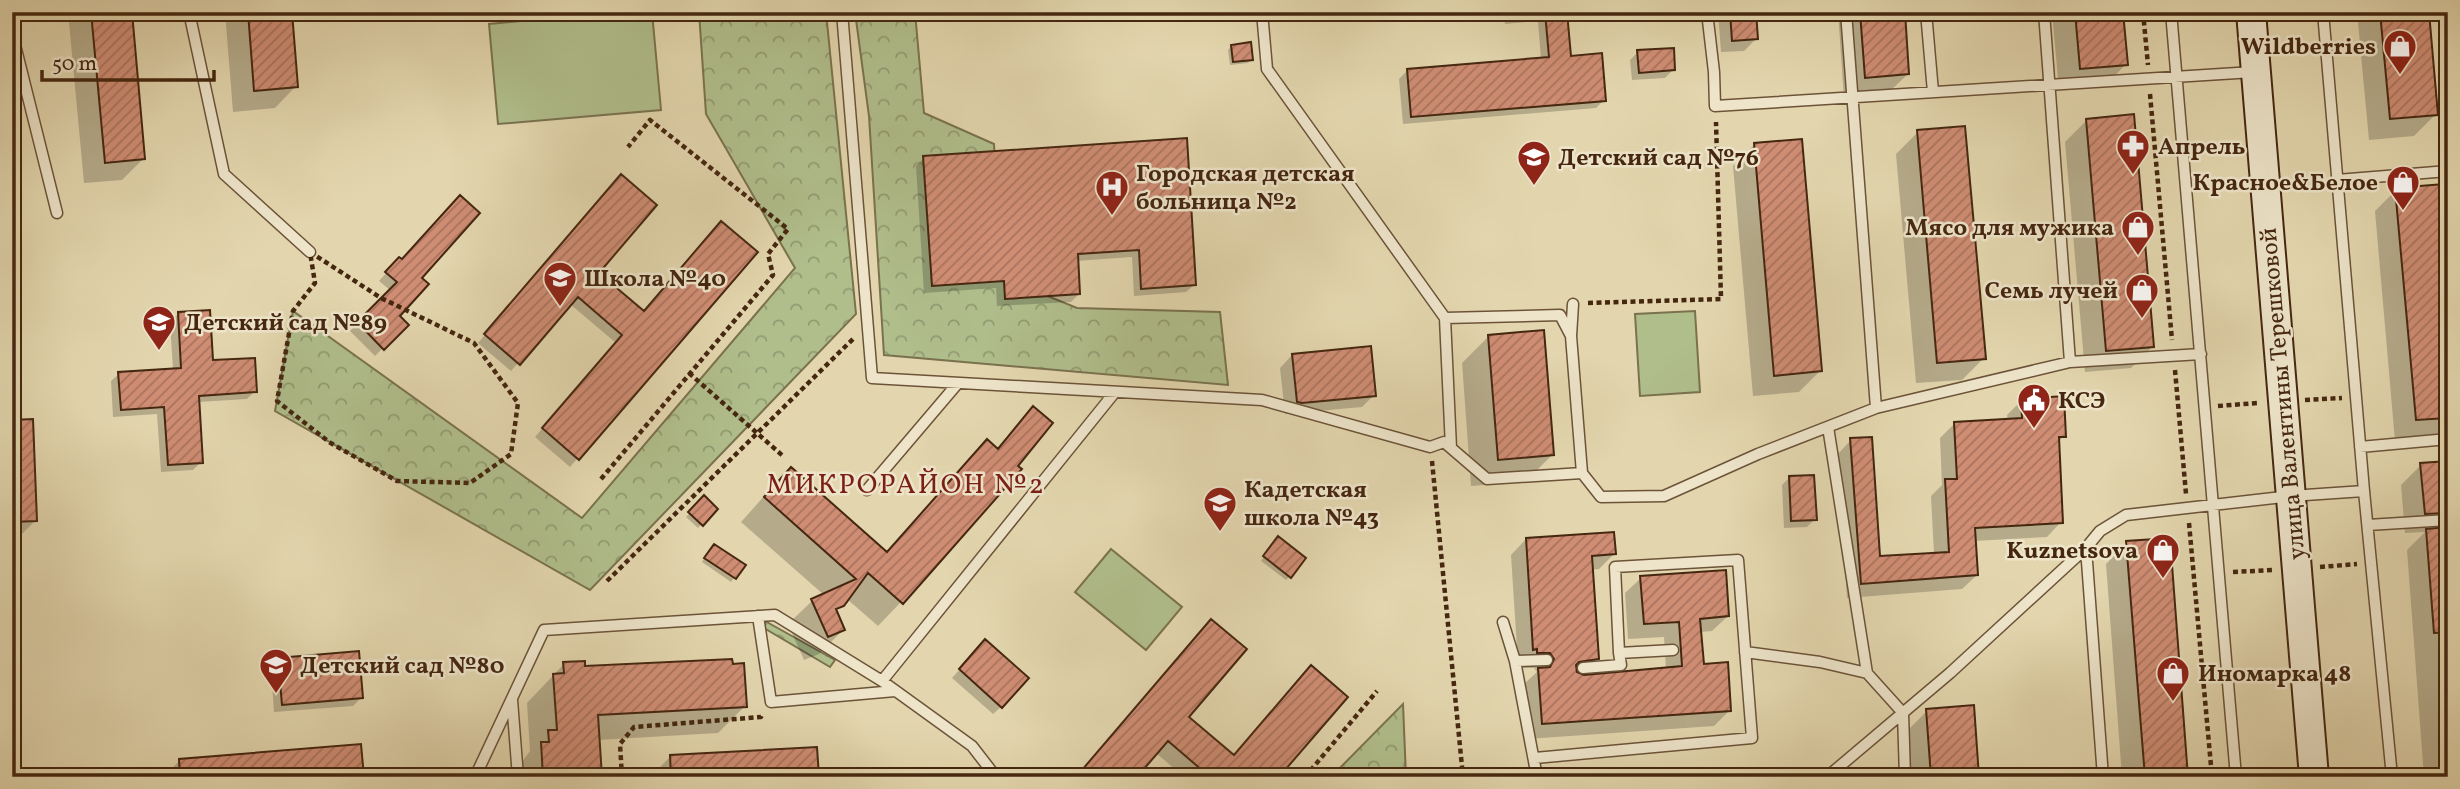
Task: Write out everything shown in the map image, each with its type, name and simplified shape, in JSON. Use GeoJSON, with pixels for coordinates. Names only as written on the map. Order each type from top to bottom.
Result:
{"type":"FeatureCollection","features":[{"type":"Feature","properties":{"kind":"main road","name":"улица Валентины Терешковой"},"geometry":{"type":"LineString","coordinates":[[2251,12],[2314,777]]}},
{"type":"Feature","properties":{"kind":"lane"},"geometry":{"type":"LineString","coordinates":[[189,12],[224,174],[310,252]]}},
{"type":"Feature","properties":{"kind":"lane"},"geometry":{"type":"LineString","coordinates":[[842,12],[872,378],[1262,400],[1430,447],[1444,442],[1488,480],[1582,473]]}},
{"type":"Feature","properties":{"kind":"lane"},"geometry":{"type":"LineString","coordinates":[[1262,12],[1267,69],[1445,318],[1451,449]]}},
{"type":"Feature","properties":{"kind":"lane"},"geometry":{"type":"LineString","coordinates":[[1707,12],[1715,106],[2256,72]]}},
{"type":"Feature","properties":{"kind":"lane"},"geometry":{"type":"LineString","coordinates":[[1846,12],[1876,408]]}},
{"type":"Feature","properties":{"kind":"lane"},"geometry":{"type":"LineString","coordinates":[[1926,12],[1933,92]]}},
{"type":"Feature","properties":{"kind":"lane"},"geometry":{"type":"LineString","coordinates":[[2044,12],[2070,362]]}},
{"type":"Feature","properties":{"kind":"lane"},"geometry":{"type":"LineString","coordinates":[[2171,12],[2236,777]]}},
{"type":"Feature","properties":{"kind":"lane"},"geometry":{"type":"LineString","coordinates":[[2323,12],[2360,447],[2392,777]]}},
{"type":"Feature","properties":{"kind":"lane"},"geometry":{"type":"LineString","coordinates":[[12,33],[57,213]]}},
{"type":"Feature","properties":{"kind":"lane"},"geometry":{"type":"LineString","coordinates":[[2337,180],[2448,171]]}},
{"type":"Feature","properties":{"kind":"lane"},"geometry":{"type":"LineString","coordinates":[[1573,304],[1571,336],[1582,473],[1601,497],[1664,496],[1758,454],[1876,408],[2070,362],[2201,354]]}},
{"type":"Feature","properties":{"kind":"lane"},"geometry":{"type":"LineString","coordinates":[[1445,318],[1560,316],[1571,336]]}},
{"type":"Feature","properties":{"kind":"lane"},"geometry":{"type":"LineString","coordinates":[[867,490],[958,383]]}},
{"type":"Feature","properties":{"kind":"lane"},"geometry":{"type":"LineString","coordinates":[[882,681],[1115,392]]}},
{"type":"Feature","properties":{"kind":"lane"},"geometry":{"type":"LineString","coordinates":[[1828,427],[1867,673],[1903,713],[1905,777]]}},
{"type":"Feature","properties":{"kind":"lane"},"geometry":{"type":"LineString","coordinates":[[2360,447],[2448,439]]}},
{"type":"Feature","properties":{"kind":"lane"},"geometry":{"type":"LineString","coordinates":[[1826,777],[1950,673],[2086,548],[2100,531],[2126,515],[2291,496],[2364,491]]}},
{"type":"Feature","properties":{"kind":"lane"},"geometry":{"type":"LineString","coordinates":[[2368,525],[2448,520]]}},
{"type":"Feature","properties":{"kind":"lane"},"geometry":{"type":"LineString","coordinates":[[2086,548],[2103,777]]}},
{"type":"Feature","properties":{"kind":"lane"},"geometry":{"type":"LineString","coordinates":[[1535,758],[1752,738],[1738,560],[1615,567],[1621,665],[1583,668]]}},
{"type":"Feature","properties":{"kind":"lane"},"geometry":{"type":"LineString","coordinates":[[475,777],[544,630],[775,615],[882,681],[972,746],[996,777]]}},
{"type":"Feature","properties":{"kind":"lane"},"geometry":{"type":"LineString","coordinates":[[758,616],[771,702],[895,691]]}},
{"type":"Feature","properties":{"kind":"lane"},"geometry":{"type":"LineString","coordinates":[[1503,622],[1515,661],[1535,758],[1536,777]]}},
{"type":"Feature","properties":{"kind":"lane"},"geometry":{"type":"LineString","coordinates":[[1619,653],[1673,650]]}},
{"type":"Feature","properties":{"kind":"lane"},"geometry":{"type":"LineString","coordinates":[[1745,652],[1820,662],[1867,673]]}},
{"type":"Feature","properties":{"kind":"lane"},"geometry":{"type":"LineString","coordinates":[[1515,661],[1547,660]]}},
{"type":"Feature","properties":{"kind":"lane"},"geometry":{"type":"LineString","coordinates":[[512,699],[518,777]]}},
{"type":"Feature","properties":{"kind":"path"},"geometry":{"type":"LineString","coordinates":[[2143,12],[2211,777]]}},
{"type":"Feature","properties":{"kind":"path"},"geometry":{"type":"LineString","coordinates":[[1573,304],[1721,299],[1715,106]]}},
{"type":"Feature","properties":{"kind":"path"},"geometry":{"type":"LineString","coordinates":[[601,479],[773,275],[768,254],[788,229],[650,120],[628,146]]}},
{"type":"Feature","properties":{"kind":"path"},"geometry":{"type":"LineString","coordinates":[[310,252],[381,298],[474,343],[518,403],[511,454],[471,483],[397,481],[329,442],[277,401],[293,311],[315,283],[310,252]]}},
{"type":"Feature","properties":{"kind":"path"},"geometry":{"type":"LineString","coordinates":[[607,581],[868,324]]}},
{"type":"Feature","properties":{"kind":"path"},"geometry":{"type":"LineString","coordinates":[[689,373],[783,456]]}},
{"type":"Feature","properties":{"kind":"path"},"geometry":{"type":"LineString","coordinates":[[1430,447],[1463,777]]}},
{"type":"Feature","properties":{"kind":"path"},"geometry":{"type":"LineString","coordinates":[[1305,777],[1377,691]]}},
{"type":"Feature","properties":{"kind":"path"},"geometry":{"type":"LineString","coordinates":[[622,777],[620,744],[634,727],[761,717],[771,702]]}},
{"type":"Feature","properties":{"kind":"path"},"geometry":{"type":"LineString","coordinates":[[1039,771],[1044,777]]}},
{"type":"Feature","properties":{"kind":"green space"},"geometry":{"type":"Polygon","coordinates":[[[618,12],[652,12],[661,110],[498,124],[489,24],[618,12]]]}},
{"type":"Feature","properties":{"kind":"green space"},"geometry":{"type":"Polygon","coordinates":[[[699,12],[826,12],[856,314],[590,590],[275,411],[293,311],[582,518],[795,268],[706,114],[699,12]]]}},
{"type":"Feature","properties":{"kind":"green space"},"geometry":{"type":"Polygon","coordinates":[[[855,12],[915,12],[924,113],[994,144],[1001,277],[1077,308],[1220,312],[1228,385],[884,355],[869,116],[855,12]]]}},
{"type":"Feature","properties":{"kind":"green space"},"geometry":{"type":"Polygon","coordinates":[[[1695,311],[1700,392],[1640,396],[1635,314],[1695,311]]]}},
{"type":"Feature","properties":{"kind":"green space"},"geometry":{"type":"Polygon","coordinates":[[[1111,549],[1182,607],[1146,650],[1075,592],[1111,549]]]}},
{"type":"Feature","properties":{"kind":"green space"},"geometry":{"type":"Polygon","coordinates":[[[765,621],[835,660],[830,667],[764,628],[765,621]]]}},
{"type":"Feature","properties":{"kind":"green space"},"geometry":{"type":"Polygon","coordinates":[[[1403,704],[1406,777],[1331,777],[1403,704]]]}},
{"type":"Feature","properties":{"kind":"building"},"geometry":{"type":"Polygon","coordinates":[[[91,12],[132,12],[145,159],[105,163],[91,12]]]}},
{"type":"Feature","properties":{"kind":"building"},"geometry":{"type":"Polygon","coordinates":[[[248,12],[292,12],[298,87],[254,91],[248,12]]]}},
{"type":"Feature","properties":{"kind":"building"},"geometry":{"type":"Polygon","coordinates":[[[1545,12],[1567,12],[1571,56],[1602,53],[1606,101],[1411,117],[1407,69],[1549,57],[1545,12]]]}},
{"type":"Feature","properties":{"kind":"building"},"geometry":{"type":"Polygon","coordinates":[[[1730,12],[1756,12],[1758,39],[1732,41],[1730,12]]]}},
{"type":"Feature","properties":{"kind":"building"},"geometry":{"type":"Polygon","coordinates":[[[1860,12],[1905,12],[1909,74],[1865,78],[1860,12]]]}},
{"type":"Feature","properties":{"kind":"building"},"geometry":{"type":"Polygon","coordinates":[[[2075,12],[2123,12],[2128,65],[2080,69],[2075,12]]]}},
{"type":"Feature","properties":{"kind":"building"},"geometry":{"type":"Polygon","coordinates":[[[2380,12],[2429,12],[2438,115],[2390,119],[2380,12]]]}},
{"type":"Feature","properties":{"kind":"building"},"geometry":{"type":"Polygon","coordinates":[[[1251,42],[1253,60],[1233,62],[1231,45],[1251,42]]]}},
{"type":"Feature","properties":{"kind":"building"},"geometry":{"type":"Polygon","coordinates":[[[1674,48],[1675,70],[1639,73],[1637,50],[1674,48]]]}},
{"type":"Feature","properties":{"kind":"building"},"geometry":{"type":"Polygon","coordinates":[[[2134,114],[2154,347],[2106,351],[2086,119],[2134,114]]]}},
{"type":"Feature","properties":{"kind":"building"},"geometry":{"type":"Polygon","coordinates":[[[1965,126],[1986,359],[1937,363],[1917,130],[1965,126]]]}},
{"type":"Feature","properties":{"kind":"building"},"geometry":{"type":"Polygon","coordinates":[[[1187,138],[1196,285],[1141,289],[1139,250],[1078,254],[1080,294],[1005,299],[1004,281],[932,286],[923,156],[1187,138]]]}},
{"type":"Feature","properties":{"kind":"building"},"geometry":{"type":"Polygon","coordinates":[[[1802,139],[1822,371],[1774,376],[1754,143],[1802,139]]]}},
{"type":"Feature","properties":{"kind":"building"},"geometry":{"type":"Polygon","coordinates":[[[621,174],[657,205],[599,273],[644,311],[721,221],[758,252],[579,460],[542,428],[622,335],[578,297],[520,365],[484,334],[621,174]]]}},
{"type":"Feature","properties":{"kind":"building"},"geometry":{"type":"Polygon","coordinates":[[[2444,184],[2448,231],[2448,418],[2416,420],[2395,188],[2444,184]]]}},
{"type":"Feature","properties":{"kind":"building"},"geometry":{"type":"Polygon","coordinates":[[[460,195],[480,213],[422,278],[429,284],[400,316],[409,325],[384,350],[357,322],[397,282],[385,272],[399,257],[402,259],[460,195]]]}},
{"type":"Feature","properties":{"kind":"building"},"geometry":{"type":"Polygon","coordinates":[[[210,310],[213,360],[255,358],[257,392],[199,396],[203,463],[168,465],[164,407],[121,410],[118,372],[181,368],[178,312],[210,310]]]}},
{"type":"Feature","properties":{"kind":"building"},"geometry":{"type":"Polygon","coordinates":[[[1544,330],[1554,455],[1498,460],[1488,335],[1544,330]]]}},
{"type":"Feature","properties":{"kind":"building"},"geometry":{"type":"Polygon","coordinates":[[[1371,346],[1376,396],[1297,402],[1292,354],[1371,346]]]}},
{"type":"Feature","properties":{"kind":"building"},"geometry":{"type":"Polygon","coordinates":[[[2064,396],[2066,437],[2059,437],[2063,523],[1975,528],[1978,575],[1861,584],[1850,438],[1872,437],[1880,556],[1949,552],[1945,479],[1957,479],[1954,422],[2022,418],[2021,399],[2064,396]]]}},
{"type":"Feature","properties":{"kind":"building"},"geometry":{"type":"Polygon","coordinates":[[[1033,406],[1053,423],[1018,466],[1022,469],[903,604],[868,573],[844,606],[836,609],[845,630],[828,637],[811,599],[856,579],[764,497],[791,467],[887,552],[987,439],[998,449],[1033,406]]]}},
{"type":"Feature","properties":{"kind":"building"},"geometry":{"type":"Polygon","coordinates":[[[33,419],[37,521],[12,522],[12,420],[33,419]]]}},
{"type":"Feature","properties":{"kind":"building"},"geometry":{"type":"Polygon","coordinates":[[[2448,461],[2448,513],[2425,514],[2420,463],[2448,461]]]}},
{"type":"Feature","properties":{"kind":"building"},"geometry":{"type":"Polygon","coordinates":[[[1814,475],[1817,520],[1791,521],[1789,476],[1814,475]]]}},
{"type":"Feature","properties":{"kind":"building"},"geometry":{"type":"Polygon","coordinates":[[[704,495],[718,509],[703,526],[688,512],[704,495]]]}},
{"type":"Feature","properties":{"kind":"building"},"geometry":{"type":"Polygon","coordinates":[[[2448,527],[2448,632],[2434,633],[2426,529],[2448,527]]]}},
{"type":"Feature","properties":{"kind":"building"},"geometry":{"type":"Polygon","coordinates":[[[1614,532],[1616,554],[1592,556],[1599,659],[1579,662],[1576,665],[1577,672],[1584,675],[1682,666],[1679,622],[1644,624],[1640,576],[1726,570],[1729,616],[1700,619],[1704,664],[1728,662],[1731,711],[1542,724],[1538,668],[1550,667],[1554,659],[1550,653],[1537,653],[1537,649],[1533,650],[1526,538],[1614,532]]]}},
{"type":"Feature","properties":{"kind":"building"},"geometry":{"type":"Polygon","coordinates":[[[1278,536],[1306,558],[1291,578],[1263,556],[1278,536]]]}},
{"type":"Feature","properties":{"kind":"building"},"geometry":{"type":"Polygon","coordinates":[[[2170,538],[2188,777],[2145,777],[2126,541],[2170,538]]]}},
{"type":"Feature","properties":{"kind":"building"},"geometry":{"type":"Polygon","coordinates":[[[714,544],[746,565],[736,579],[704,558],[714,544]]]}},
{"type":"Feature","properties":{"kind":"building"},"geometry":{"type":"Polygon","coordinates":[[[1211,619],[1247,649],[1189,717],[1234,755],[1311,665],[1348,697],[1279,777],[1210,777],[1168,741],[1137,777],[1076,777],[1211,619]]]}},
{"type":"Feature","properties":{"kind":"building"},"geometry":{"type":"Polygon","coordinates":[[[985,639],[1029,678],[1002,708],[959,669],[985,639]]]}},
{"type":"Feature","properties":{"kind":"building"},"geometry":{"type":"Polygon","coordinates":[[[359,651],[363,698],[282,705],[278,658],[359,651]]]}},
{"type":"Feature","properties":{"kind":"building"},"geometry":{"type":"Polygon","coordinates":[[[732,659],[733,664],[744,663],[747,707],[598,715],[602,777],[543,777],[541,742],[549,742],[548,730],[557,730],[553,674],[564,673],[563,662],[585,661],[585,666],[732,659]]]}},
{"type":"Feature","properties":{"kind":"building"},"geometry":{"type":"Polygon","coordinates":[[[1974,705],[1979,777],[1931,777],[1926,709],[1974,705]]]}},
{"type":"Feature","properties":{"kind":"building"},"geometry":{"type":"Polygon","coordinates":[[[361,744],[364,777],[180,777],[179,759],[361,744]]]}},
{"type":"Feature","properties":{"kind":"building"},"geometry":{"type":"Polygon","coordinates":[[[817,747],[819,777],[671,777],[670,755],[817,747]]]}},
{"type":"Feature","properties":{"kind":"place","name":"Wildberries"},"geometry":{"type":"Point","coordinates":[2400,76]}},
{"type":"Feature","properties":{"kind":"place","name":"Апрель"},"geometry":{"type":"Point","coordinates":[2133,176]}},
{"type":"Feature","properties":{"kind":"place","name":"Детский сад №76"},"geometry":{"type":"Point","coordinates":[1534,187]}},
{"type":"Feature","properties":{"kind":"place","name":"Красное&Белое"},"geometry":{"type":"Point","coordinates":[2403,212]}},
{"type":"Feature","properties":{"kind":"place","name":"Городская детская больница №2"},"geometry":{"type":"Point","coordinates":[1112,217]}},
{"type":"Feature","properties":{"kind":"place","name":"Мясо для мужика"},"geometry":{"type":"Point","coordinates":[2138,257]}},
{"type":"Feature","properties":{"kind":"place","name":"Школа №40"},"geometry":{"type":"Point","coordinates":[560,308]}},
{"type":"Feature","properties":{"kind":"place","name":"Семь лучей"},"geometry":{"type":"Point","coordinates":[2142,320]}},
{"type":"Feature","properties":{"kind":"place","name":"Детский сад №89"},"geometry":{"type":"Point","coordinates":[159,352]}},
{"type":"Feature","properties":{"kind":"place","name":"КСЭ"},"geometry":{"type":"Point","coordinates":[2034,430]}},
{"type":"Feature","properties":{"kind":"place","name":"Кадетская школа №43"},"geometry":{"type":"Point","coordinates":[1220,533]}},
{"type":"Feature","properties":{"kind":"place","name":"Kuznetsova"},"geometry":{"type":"Point","coordinates":[2163,580]}},
{"type":"Feature","properties":{"kind":"place","name":"Детский сад №80"},"geometry":{"type":"Point","coordinates":[276,695]}},
{"type":"Feature","properties":{"kind":"place","name":"Иномарка 48"},"geometry":{"type":"Point","coordinates":[2173,703]}},
{"type":"Feature","properties":{"kind":"district","name":"МИКРОРАЙОН №2"},"geometry":{"type":"Point","coordinates":[906,483]}}]}
